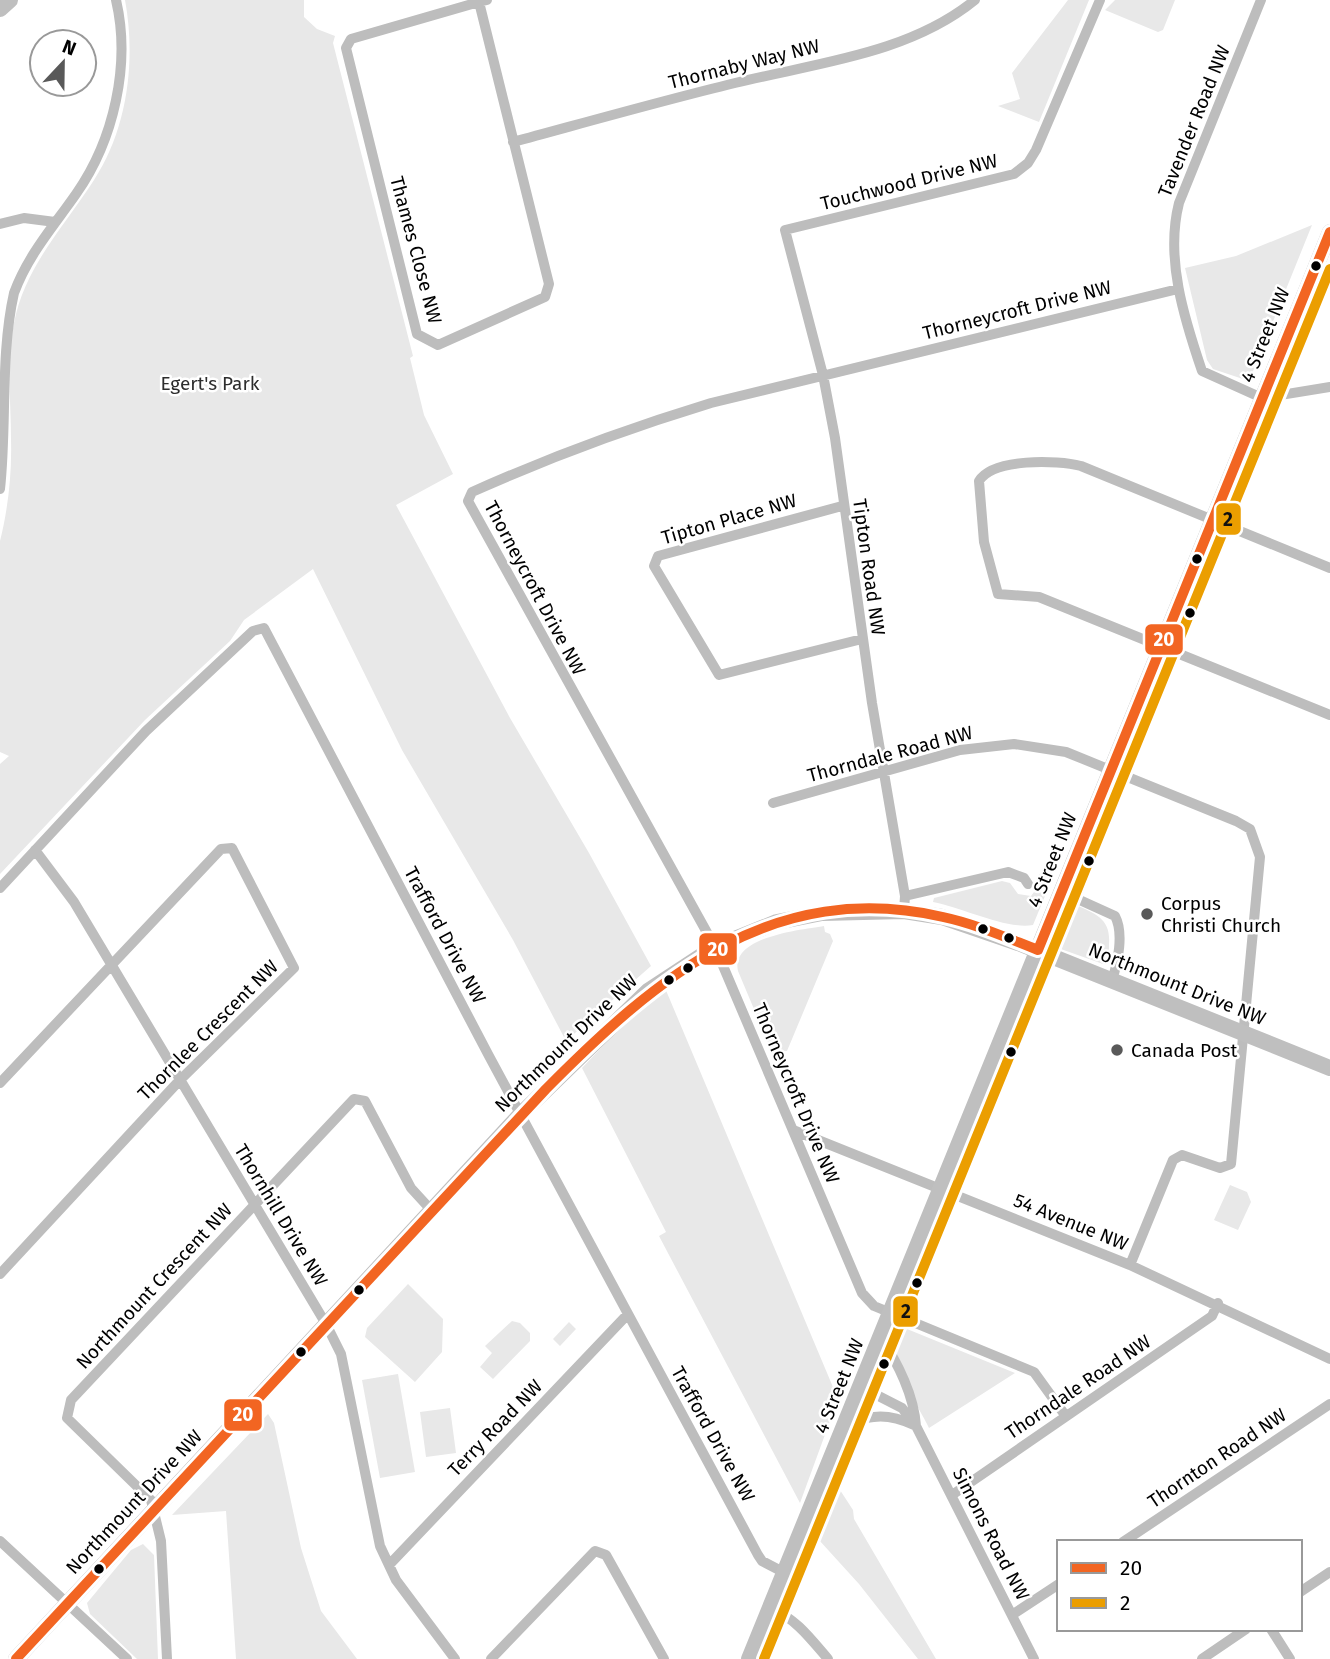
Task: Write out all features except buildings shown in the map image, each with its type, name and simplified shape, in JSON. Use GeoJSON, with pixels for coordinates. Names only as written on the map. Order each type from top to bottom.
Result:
{"type":"FeatureCollection","features":[{"type":"Feature","properties":{"kind":"street"},"geometry":{"type":"LineString","coordinates":[[0,9],[10,0]]}},
{"type":"Feature","properties":{"kind":"street"},"geometry":{"type":"LineString","coordinates":[[0,489],[4,428],[1,372],[4,328],[14,293],[31,255],[78,192],[103,144],[114,109],[121,40],[116,0]]}},
{"type":"Feature","properties":{"kind":"street","name":"Thornaby Way NW"},"geometry":{"type":"LineString","coordinates":[[513,142],[735,83],[867,52],[924,32],[975,0]]}},
{"type":"Feature","properties":{"kind":"street","name":"Touchwood Drive NW"},"geometry":{"type":"LineString","coordinates":[[785,230],[1014,174],[1028,163],[1035,150],[1100,0]]}},
{"type":"Feature","properties":{"kind":"street","name":"Tavender Road NW"},"geometry":{"type":"LineString","coordinates":[[1261,0],[1179,203],[1173,230],[1178,289],[1202,371],[1262,398]]}},
{"type":"Feature","properties":{"kind":"street","name":"Thames Close NW"},"geometry":{"type":"LineString","coordinates":[[481,1],[549,284],[545,297],[438,345],[417,334],[346,48],[351,39],[481,1]]}},
{"type":"Feature","properties":{"kind":"street"},"geometry":{"type":"LineString","coordinates":[[0,225],[24,218],[55,222]]}},
{"type":"Feature","properties":{"kind":"street","name":"Tipton Road NW"},"geometry":{"type":"LineString","coordinates":[[785,230],[823,375],[905,904]]}},
{"type":"Feature","properties":{"kind":"street","name":"4 Street NW"},"geometry":{"type":"LineString","coordinates":[[749,1659],[1330,232]]}},
{"type":"Feature","properties":{"kind":"street","name":"Thorneycroft Drive NW"},"geometry":{"type":"LineString","coordinates":[[1065,1415],[1034,1372],[874,1306],[862,1293],[715,947],[468,501],[472,492],[640,424],[823,375],[1178,289]]}},
{"type":"Feature","properties":{"kind":"street"},"geometry":{"type":"LineString","coordinates":[[1262,398],[1330,387]]}},
{"type":"Feature","properties":{"kind":"street"},"geometry":{"type":"LineString","coordinates":[[1330,568],[1081,466],[1061,461],[1042,460],[990,471],[979,481],[984,542],[998,594],[1039,597],[1330,715]]}},
{"type":"Feature","properties":{"kind":"street","name":"Tipton Place NW"},"geometry":{"type":"LineString","coordinates":[[842,506],[658,556],[654,566],[719,675],[862,639]]}},
{"type":"Feature","properties":{"kind":"street","name":"Trafford Drive NW"},"geometry":{"type":"LineString","coordinates":[[0,888],[146,731],[253,631],[264,628],[627,1315],[758,1555],[762,1561],[785,1573]]}},
{"type":"Feature","properties":{"kind":"street","name":"Thorndale Road NW"},"geometry":{"type":"LineString","coordinates":[[774,803],[960,750],[1014,744],[1041,746],[1066,752],[1236,821],[1250,830],[1260,857],[1231,1164],[1220,1168],[1182,1156],[1173,1160],[1130,1265]]}},
{"type":"Feature","properties":{"kind":"street","name":"Thornlee Crescent NW"},"geometry":{"type":"LineString","coordinates":[[0,1083],[220,849],[232,848],[293,968],[179,1081],[0,1274]]}},
{"type":"Feature","properties":{"kind":"street","name":"Thornhill Drive NW"},"geometry":{"type":"LineString","coordinates":[[36,849],[74,902],[326,1324],[341,1354],[380,1546],[426,1624],[455,1659]]}},
{"type":"Feature","properties":{"kind":"street"},"geometry":{"type":"LineString","coordinates":[[905,904],[1008,872],[1024,878],[1027,884]]}},
{"type":"Feature","properties":{"kind":"street"},"geometry":{"type":"LineString","coordinates":[[1062,892],[1115,916],[1119,923],[1118,964],[1112,980]]}},
{"type":"Feature","properties":{"kind":"street","name":"Northmount Drive NW"},"geometry":{"type":"LineString","coordinates":[[16,1659],[521,1114],[648,991],[715,947],[796,917],[905,904],[1038,950],[1330,1069]]}},
{"type":"Feature","properties":{"kind":"street","name":"Northmount Crescent NW"},"geometry":{"type":"LineString","coordinates":[[154,1511],[147,1493],[67,1418],[71,1400],[354,1099],[365,1101],[411,1188],[432,1211]]}},
{"type":"Feature","properties":{"kind":"street","name":"54 Avenue NW"},"geometry":{"type":"LineString","coordinates":[[793,1130],[1130,1265],[1218,1303],[1330,1359]]}},
{"type":"Feature","properties":{"kind":"street","name":"Thorndale Road NW"},"geometry":{"type":"LineString","coordinates":[[952,1495],[1212,1316],[1218,1303]]}},
{"type":"Feature","properties":{"kind":"street","name":"Terry Road NW"},"geometry":{"type":"LineString","coordinates":[[389,1564],[627,1315]]}},
{"type":"Feature","properties":{"kind":"street","name":"Simons Road NW"},"geometry":{"type":"LineString","coordinates":[[881,1338],[894,1359],[912,1402],[916,1426]]}},
{"type":"Feature","properties":{"kind":"street","name":"Simons Road NW"},"geometry":{"type":"LineString","coordinates":[[861,1387],[902,1408],[916,1426],[1034,1659]]}},
{"type":"Feature","properties":{"kind":"street","name":"Thornton Road NW"},"geometry":{"type":"LineString","coordinates":[[1125,1540],[1330,1404]]}},
{"type":"Feature","properties":{"kind":"street"},"geometry":{"type":"LineString","coordinates":[[847,1423],[884,1415],[916,1426]]}},
{"type":"Feature","properties":{"kind":"street"},"geometry":{"type":"LineString","coordinates":[[154,1511],[161,1541],[167,1659]]}},
{"type":"Feature","properties":{"kind":"street"},"geometry":{"type":"LineString","coordinates":[[0,1541],[127,1659]]}},
{"type":"Feature","properties":{"kind":"street"},"geometry":{"type":"LineString","coordinates":[[491,1659],[595,1551],[606,1555],[664,1659]]}},
{"type":"Feature","properties":{"kind":"street"},"geometry":{"type":"LineString","coordinates":[[1302,1591],[1330,1572]]}},
{"type":"Feature","properties":{"kind":"street"},"geometry":{"type":"LineString","coordinates":[[1012,1615],[1057,1585]]}},
{"type":"Feature","properties":{"kind":"street"},"geometry":{"type":"LineString","coordinates":[[771,1608],[787,1615],[801,1627],[828,1659]]}},
{"type":"Feature","properties":{"kind":"street"},"geometry":{"type":"LineString","coordinates":[[1202,1659],[1243,1631]]}},
{"type":"Feature","properties":{"kind":"street"},"geometry":{"type":"LineString","coordinates":[[1272,1631],[1290,1659]]}},
{"type":"Feature","properties":{"kind":"green space","name":"Egert's Park"},"geometry":{"type":"Polygon","coordinates":[[[125,0],[304,0],[304,17],[317,29],[335,36],[333,43],[413,356],[410,358],[424,415],[453,474],[396,505],[510,718],[651,966],[566,1041],[513,940],[402,750],[313,569],[244,620],[230,641],[145,720],[0,874],[0,764],[9,756],[0,752],[0,541],[11,466],[10,367],[14,323],[19,302],[36,265],[94,180],[115,138],[122,116],[129,69],[130,46],[125,0]]]}},
{"type":"Feature","properties":{"kind":"green space"},"geometry":{"type":"Polygon","coordinates":[[[1068,0],[1089,0],[1039,122],[998,106],[1020,99],[1012,73],[1068,0]]]}},
{"type":"Feature","properties":{"kind":"green space"},"geometry":{"type":"Polygon","coordinates":[[[1115,0],[1175,0],[1163,30],[1158,32],[1105,10],[1115,0]]]}},
{"type":"Feature","properties":{"kind":"green space"},"geometry":{"type":"Polygon","coordinates":[[[1312,225],[1249,381],[1213,369],[1207,360],[1185,268],[1236,256],[1312,225]]]}},
{"type":"Feature","properties":{"kind":"green space"},"geometry":{"type":"Polygon","coordinates":[[[1039,874],[1052,879],[1033,925],[998,922],[933,902],[934,898],[1002,881],[1010,883],[1018,894],[1031,896],[1040,884],[1039,874]]]}},
{"type":"Feature","properties":{"kind":"green space"},"geometry":{"type":"Polygon","coordinates":[[[1076,905],[1101,918],[1108,929],[1109,952],[1103,964],[1058,948],[1057,936],[1062,917],[1076,905]]]}},
{"type":"Feature","properties":{"kind":"green space"},"geometry":{"type":"Polygon","coordinates":[[[824,926],[825,932],[830,934],[833,941],[787,1051],[772,1052],[738,971],[738,959],[745,950],[769,937],[824,926]]]}},
{"type":"Feature","properties":{"kind":"green space"},"geometry":{"type":"Polygon","coordinates":[[[665,988],[838,1399],[800,1503],[659,1236],[666,1232],[582,1068],[637,1010],[665,988]]]}},
{"type":"Feature","properties":{"kind":"green space"},"geometry":{"type":"Polygon","coordinates":[[[1230,1185],[1247,1192],[1251,1202],[1238,1230],[1214,1220],[1230,1185]]]}},
{"type":"Feature","properties":{"kind":"green space"},"geometry":{"type":"Polygon","coordinates":[[[408,1284],[443,1319],[442,1352],[415,1382],[365,1337],[367,1328],[408,1284]]]}},
{"type":"Feature","properties":{"kind":"green space"},"geometry":{"type":"Polygon","coordinates":[[[512,1321],[520,1323],[530,1333],[530,1341],[493,1379],[480,1367],[492,1353],[485,1346],[512,1321]]]}},
{"type":"Feature","properties":{"kind":"green space"},"geometry":{"type":"Polygon","coordinates":[[[569,1322],[576,1329],[560,1346],[553,1339],[569,1322]]]}},
{"type":"Feature","properties":{"kind":"green space"},"geometry":{"type":"Polygon","coordinates":[[[907,1329],[1015,1373],[929,1428],[905,1381],[897,1356],[899,1332],[907,1329]]]}},
{"type":"Feature","properties":{"kind":"green space"},"geometry":{"type":"Polygon","coordinates":[[[398,1374],[415,1472],[380,1478],[362,1380],[398,1374]]]}},
{"type":"Feature","properties":{"kind":"green space"},"geometry":{"type":"Polygon","coordinates":[[[450,1408],[456,1453],[426,1457],[420,1412],[450,1408]]]}},
{"type":"Feature","properties":{"kind":"green space"},"geometry":{"type":"Polygon","coordinates":[[[268,1414],[274,1423],[301,1548],[321,1611],[357,1659],[236,1659],[226,1511],[172,1515],[268,1414]]]}},
{"type":"Feature","properties":{"kind":"green space"},"geometry":{"type":"Polygon","coordinates":[[[840,1490],[853,1510],[854,1519],[936,1659],[918,1659],[859,1584],[819,1540],[840,1490]]]}},
{"type":"Feature","properties":{"kind":"green space"},"geometry":{"type":"Polygon","coordinates":[[[143,1544],[154,1555],[158,1659],[137,1659],[90,1614],[87,1603],[131,1550],[143,1544]]]}},
{"type":"Feature","properties":{"kind":"transit line","name":"20"},"geometry":{"type":"LineString","coordinates":[[1038,950],[1330,232]]}},
{"type":"Feature","properties":{"kind":"transit line","name":"2"},"geometry":{"type":"LineString","coordinates":[[764,1659],[1330,269]]}},
{"type":"Feature","properties":{"kind":"transit line","name":"20"},"geometry":{"type":"LineString","coordinates":[[16,1659],[546,1089],[631,1009],[676,975],[722,946],[772,925],[825,912],[882,909],[943,917],[979,927],[1038,950]]}},
{"type":"Feature","properties":{"kind":"place","name":"Corpus Christi Church"},"geometry":{"type":"Point","coordinates":[1147,914]}},
{"type":"Feature","properties":{"kind":"place","name":"Canada Post"},"geometry":{"type":"Point","coordinates":[1117,1050]}}]}
